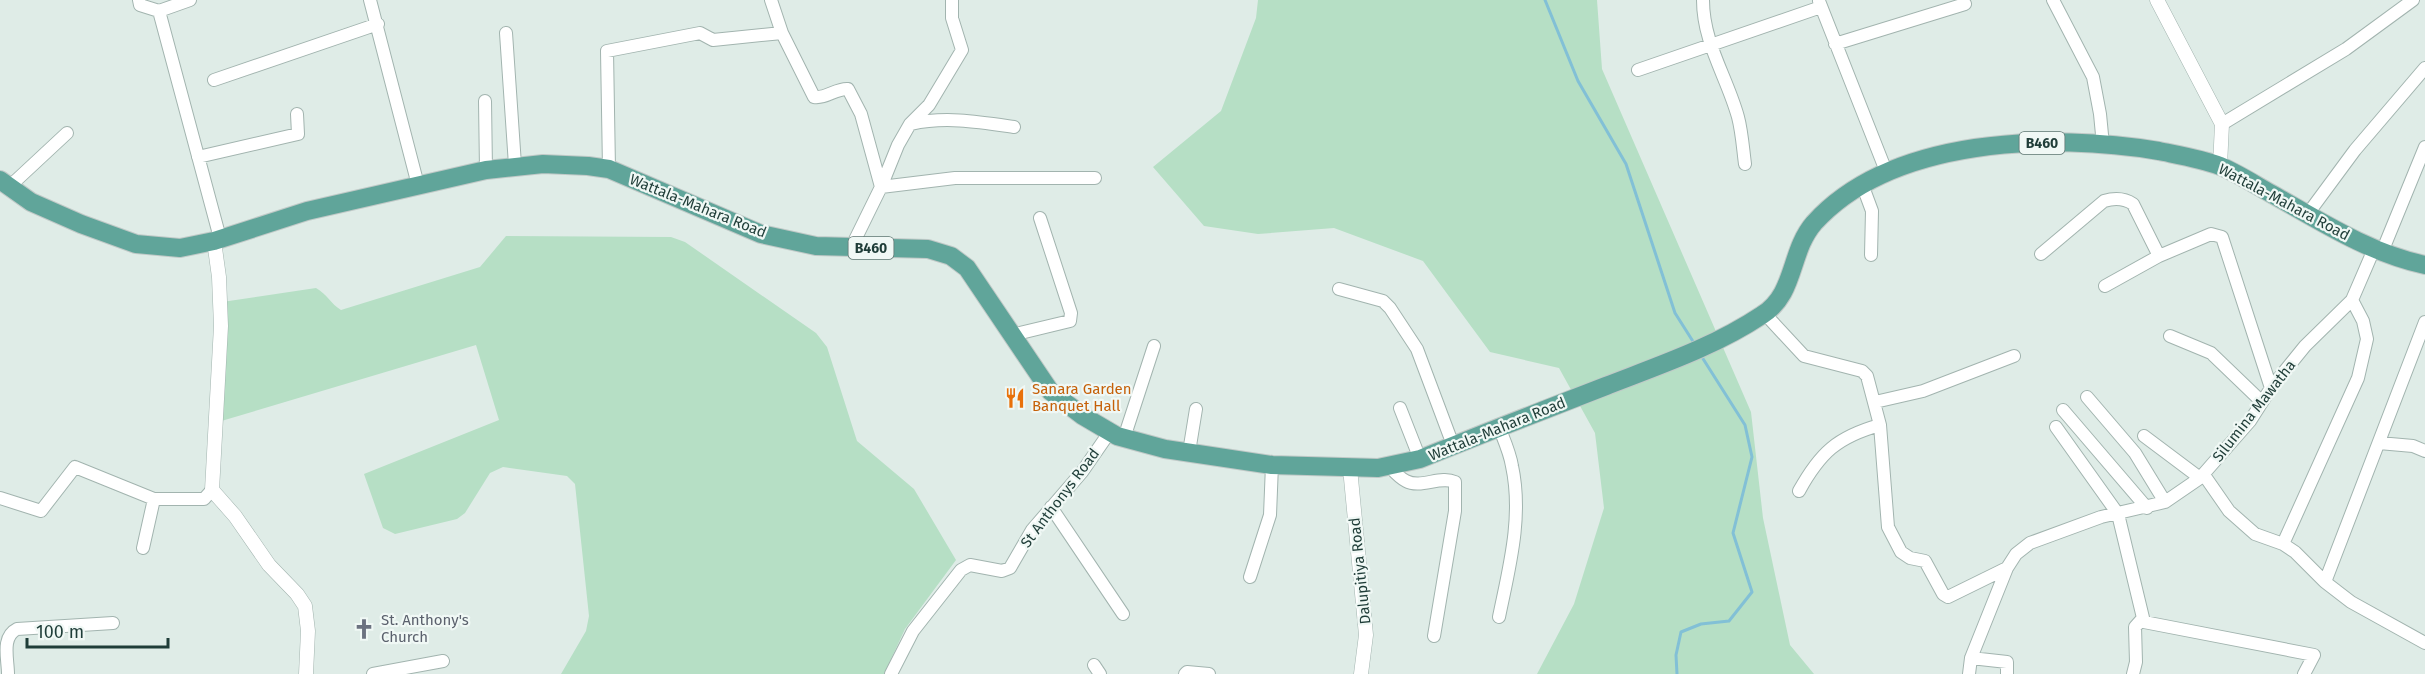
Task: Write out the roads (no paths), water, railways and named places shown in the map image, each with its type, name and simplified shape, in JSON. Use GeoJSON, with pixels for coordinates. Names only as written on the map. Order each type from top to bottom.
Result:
{"type":"FeatureCollection","features":[{"type":"Feature","properties":{"kind":"main road","name":"Wattala-Mahara Road"},"geometry":{"type":"LineString","coordinates":[[5,184],[51,211],[136,244],[180,248],[307,211],[486,170],[515,165],[588,166],[609,169],[761,234],[816,246],[928,249],[951,256],[968,268],[1050,391],[1117,435],[1165,449],[1272,465],[1350,468],[1378,468],[1387,464],[1420,459],[1717,342],[1765,314],[1781,300],[1787,289],[1797,251],[1812,226],[1827,210],[1862,184],[1886,171],[1939,153],[2057,142],[2159,152],[2220,166],[2307,215],[2378,250],[2425,265]]}},
{"type":"Feature","properties":{"kind":"street"},"geometry":{"type":"LineString","coordinates":[[139,0],[140,5],[159,11],[190,0]]}},
{"type":"Feature","properties":{"kind":"street"},"geometry":{"type":"LineString","coordinates":[[370,0],[418,185]]}},
{"type":"Feature","properties":{"kind":"street"},"geometry":{"type":"LineString","coordinates":[[771,0],[782,33],[814,97],[820,98],[841,88],[848,89],[853,95],[861,114],[881,187]]}},
{"type":"Feature","properties":{"kind":"street"},"geometry":{"type":"LineString","coordinates":[[851,248],[881,187],[898,145],[910,124],[929,105],[962,50],[952,18],[952,0]]}},
{"type":"Feature","properties":{"kind":"street"},"geometry":{"type":"LineString","coordinates":[[1703,0],[1703,16],[1710,45],[1738,117],[1745,164]]}},
{"type":"Feature","properties":{"kind":"street"},"geometry":{"type":"LineString","coordinates":[[2053,0],[2092,77],[2100,114],[2103,145]]}},
{"type":"Feature","properties":{"kind":"street"},"geometry":{"type":"LineString","coordinates":[[2157,0],[2222,124],[2220,166]]}},
{"type":"Feature","properties":{"kind":"street"},"geometry":{"type":"LineString","coordinates":[[2222,124],[2346,49],[2413,0]]}},
{"type":"Feature","properties":{"kind":"street"},"geometry":{"type":"LineString","coordinates":[[1638,70],[1819,3],[1886,171]]}},
{"type":"Feature","properties":{"kind":"street"},"geometry":{"type":"LineString","coordinates":[[1835,44],[1965,4]]}},
{"type":"Feature","properties":{"kind":"street"},"geometry":{"type":"LineString","coordinates":[[0,498],[41,511],[75,467],[154,499],[204,499],[212,490],[222,327],[217,239],[198,157],[159,11]]}},
{"type":"Feature","properties":{"kind":"street"},"geometry":{"type":"LineString","coordinates":[[214,80],[378,24]]}},
{"type":"Feature","properties":{"kind":"street"},"geometry":{"type":"LineString","coordinates":[[506,33],[515,165]]}},
{"type":"Feature","properties":{"kind":"street"},"geometry":{"type":"LineString","coordinates":[[609,169],[607,51],[700,33],[713,40],[782,33]]}},
{"type":"Feature","properties":{"kind":"street"},"geometry":{"type":"LineString","coordinates":[[2307,215],[2355,150],[2425,68]]}},
{"type":"Feature","properties":{"kind":"street"},"geometry":{"type":"LineString","coordinates":[[484,101],[486,170]]}},
{"type":"Feature","properties":{"kind":"street"},"geometry":{"type":"LineString","coordinates":[[198,157],[298,134],[297,114]]}},
{"type":"Feature","properties":{"kind":"street"},"geometry":{"type":"LineString","coordinates":[[910,124],[927,120],[967,120],[1014,127]]}},
{"type":"Feature","properties":{"kind":"street"},"geometry":{"type":"LineString","coordinates":[[5,184],[67,133]]}},
{"type":"Feature","properties":{"kind":"street","name":"Silumina Mawatha"},"geometry":{"type":"LineString","coordinates":[[1765,314],[1804,356],[1862,371],[1867,376],[1880,425],[1888,527],[1901,552],[1910,558],[1925,561],[1943,594],[1948,597],[2007,568],[2016,554],[2031,543],[2101,517],[2165,502],[2202,477],[2250,421],[2271,388],[2305,346],[2352,300],[2378,250],[2425,147]]}},
{"type":"Feature","properties":{"kind":"street"},"geometry":{"type":"LineString","coordinates":[[881,187],[955,178],[1095,178]]}},
{"type":"Feature","properties":{"kind":"street"},"geometry":{"type":"LineString","coordinates":[[1862,184],[1872,211],[1871,255]]}},
{"type":"Feature","properties":{"kind":"street"},"geometry":{"type":"LineString","coordinates":[[2041,254],[2104,201],[2112,199],[2127,200],[2133,204],[2159,256]]}},
{"type":"Feature","properties":{"kind":"street"},"geometry":{"type":"LineString","coordinates":[[1012,335],[1070,321],[1071,313],[1040,218]]}},
{"type":"Feature","properties":{"kind":"street"},"geometry":{"type":"LineString","coordinates":[[2105,286],[2159,256],[2211,234],[2222,237],[2271,388]]}},
{"type":"Feature","properties":{"kind":"street"},"geometry":{"type":"LineString","coordinates":[[1339,289],[1383,301],[1390,308],[1417,349],[1453,445]]}},
{"type":"Feature","properties":{"kind":"street"},"geometry":{"type":"LineString","coordinates":[[2283,544],[2358,378],[2367,339],[2363,321],[2352,300]]}},
{"type":"Feature","properties":{"kind":"street"},"geometry":{"type":"LineString","coordinates":[[2325,582],[2425,322]]}},
{"type":"Feature","properties":{"kind":"street"},"geometry":{"type":"LineString","coordinates":[[2170,336],[2211,353],[2262,402]]}},
{"type":"Feature","properties":{"kind":"street","name":"St Anthonys Road"},"geometry":{"type":"LineString","coordinates":[[891,674],[913,631],[961,570],[970,566],[1002,571],[1010,568],[1032,530],[1117,435],[1154,346]]}},
{"type":"Feature","properties":{"kind":"street"},"geometry":{"type":"LineString","coordinates":[[1875,402],[1923,391],[2014,356]]}},
{"type":"Feature","properties":{"kind":"street"},"geometry":{"type":"LineString","coordinates":[[2087,397],[2135,453],[2165,502]]}},
{"type":"Feature","properties":{"kind":"street"},"geometry":{"type":"LineString","coordinates":[[1400,408],[1420,459]]}},
{"type":"Feature","properties":{"kind":"street"},"geometry":{"type":"LineString","coordinates":[[1189,452],[1196,409]]}},
{"type":"Feature","properties":{"kind":"street"},"geometry":{"type":"LineString","coordinates":[[2063,410],[2147,508]]}},
{"type":"Feature","properties":{"kind":"street"},"geometry":{"type":"LineString","coordinates":[[1799,491],[1815,463],[1832,445],[1861,430],[1880,425]]}},
{"type":"Feature","properties":{"kind":"street"},"geometry":{"type":"LineString","coordinates":[[1499,427],[1513,467],[1516,522],[1515,540],[1499,617]]}},
{"type":"Feature","properties":{"kind":"street"},"geometry":{"type":"LineString","coordinates":[[2056,427],[2118,514],[2144,622],[2314,655],[2304,674]]}},
{"type":"Feature","properties":{"kind":"street"},"geometry":{"type":"LineString","coordinates":[[2145,436],[2202,477],[2229,511],[2255,534],[2283,544],[2351,602],[2425,643]]}},
{"type":"Feature","properties":{"kind":"street"},"geometry":{"type":"LineString","coordinates":[[2379,443],[2413,446],[2425,451]]}},
{"type":"Feature","properties":{"kind":"street"},"geometry":{"type":"LineString","coordinates":[[1387,464],[1405,481],[1415,483],[1449,479],[1455,482],[1455,511],[1434,636]]}},
{"type":"Feature","properties":{"kind":"street"},"geometry":{"type":"LineString","coordinates":[[1250,577],[1270,515],[1272,465]]}},
{"type":"Feature","properties":{"kind":"street","name":"Dalupitiya Road"},"geometry":{"type":"LineString","coordinates":[[1350,468],[1366,635],[1361,674]]}},
{"type":"Feature","properties":{"kind":"street"},"geometry":{"type":"LineString","coordinates":[[212,490],[235,516],[269,565],[297,594],[305,606],[308,631],[306,674]]}},
{"type":"Feature","properties":{"kind":"street"},"geometry":{"type":"LineString","coordinates":[[143,548],[154,499]]}},
{"type":"Feature","properties":{"kind":"street"},"geometry":{"type":"LineString","coordinates":[[1052,507],[1123,614]]}},
{"type":"Feature","properties":{"kind":"street"},"geometry":{"type":"LineString","coordinates":[[1969,674],[1971,658],[2007,568]]}},
{"type":"Feature","properties":{"kind":"street"},"geometry":{"type":"LineString","coordinates":[[2133,674],[2136,662],[2135,627],[2143,618]]}},
{"type":"Feature","properties":{"kind":"street"},"geometry":{"type":"LineString","coordinates":[[8,674],[7,638],[9,633],[17,629],[113,623]]}},
{"type":"Feature","properties":{"kind":"street"},"geometry":{"type":"LineString","coordinates":[[1971,658],[2007,662],[2007,674]]}},
{"type":"Feature","properties":{"kind":"street"},"geometry":{"type":"LineString","coordinates":[[373,674],[443,661]]}},
{"type":"Feature","properties":{"kind":"street"},"geometry":{"type":"LineString","coordinates":[[1185,674],[1187,672],[1209,674]]}},
{"type":"Feature","properties":{"kind":"waterway"},"geometry":{"type":"LineString","coordinates":[[1545,0],[1578,81],[1626,164],[1675,313],[1694,343]]}},
{"type":"Feature","properties":{"kind":"waterway"},"geometry":{"type":"LineString","coordinates":[[1677,674],[1676,655],[1681,632],[1701,624],[1729,621],[1752,592],[1733,533],[1752,457],[1745,425],[1700,354]]}},
{"type":"Feature","properties":{"kind":"place","name":"Sanara Garden Banquet Hall"},"geometry":{"type":"Point","coordinates":[1015,398]}},
{"type":"Feature","properties":{"kind":"place","name":"St. Anthony's Church"},"geometry":{"type":"Point","coordinates":[364,629]}}]}
